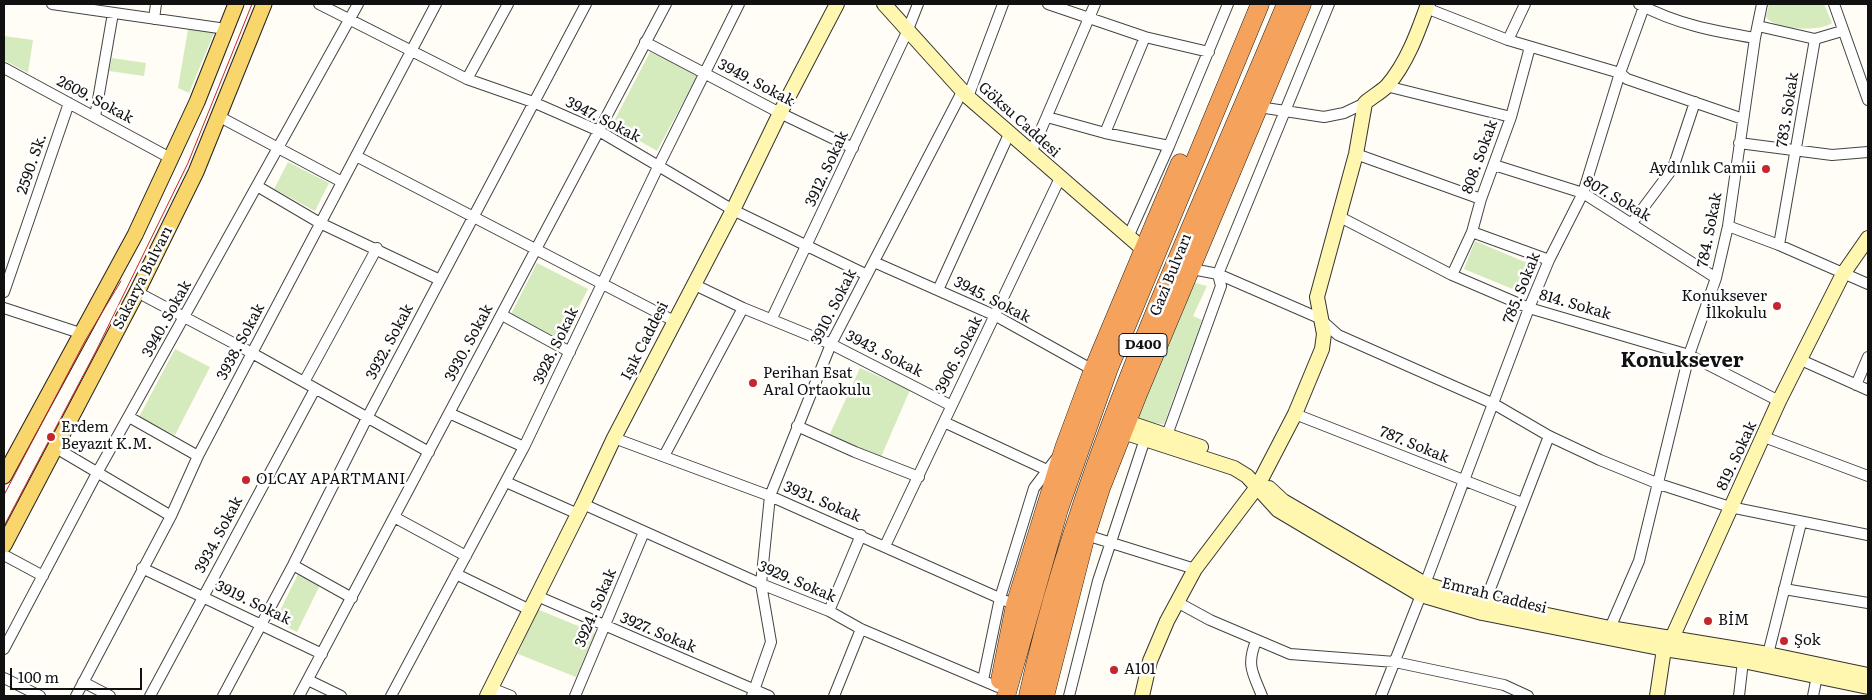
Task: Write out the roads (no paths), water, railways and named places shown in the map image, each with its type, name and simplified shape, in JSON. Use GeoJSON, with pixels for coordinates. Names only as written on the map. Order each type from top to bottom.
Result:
{"type":"FeatureCollection","features":[{"type":"Feature","properties":{"kind":"highway"},"geometry":{"type":"LineString","coordinates":[[996,690],[1007,602],[1093,370],[1248,4]]}},
{"type":"Feature","properties":{"kind":"highway","name":"Gazi Bulvarı"},"geometry":{"type":"LineString","coordinates":[[996,690],[1109,368],[1260,4]]}},
{"type":"Feature","properties":{"kind":"highway","name":"Gazi Bulvarı"},"geometry":{"type":"LineString","coordinates":[[1028,696],[1074,528],[1111,426],[1179,256],[1286,4]]}},
{"type":"Feature","properties":{"kind":"highway"},"geometry":{"type":"LineString","coordinates":[[1045,696],[1086,535],[1125,427],[1302,4]]}},
{"type":"Feature","properties":{"kind":"main road","name":"Sakarya Bulvarı"},"geometry":{"type":"LineString","coordinates":[[4,475],[83,334],[135,235],[172,159],[236,4]]}},
{"type":"Feature","properties":{"kind":"main road","name":"Sakarya Bulvarı"},"geometry":{"type":"LineString","coordinates":[[4,544],[137,292],[196,172],[220,117],[264,4]]}},
{"type":"Feature","properties":{"kind":"street"},"geometry":{"type":"LineString","coordinates":[[52,4],[83,6],[113,13],[226,29]]}},
{"type":"Feature","properties":{"kind":"street"},"geometry":{"type":"LineString","coordinates":[[154,19],[156,4]]}},
{"type":"Feature","properties":{"kind":"street","name":"3947. Sokak"},"geometry":{"type":"LineString","coordinates":[[319,4],[467,79],[532,102],[598,131],[733,210],[867,275]]}},
{"type":"Feature","properties":{"kind":"street","name":"3940. Sokak"},"geometry":{"type":"LineString","coordinates":[[4,649],[97,473],[358,4]]}},
{"type":"Feature","properties":{"kind":"street","name":"3938. Sokak"},"geometry":{"type":"LineString","coordinates":[[76,696],[171,516],[198,456],[252,352],[436,4]]}},
{"type":"Feature","properties":{"kind":"street"},"geometry":{"type":"LineString","coordinates":[[467,79],[508,4]]}},
{"type":"Feature","properties":{"kind":"street","name":"3932. Sokak"},"geometry":{"type":"LineString","coordinates":[[223,696],[293,565],[367,418],[532,102],[586,4]]}},
{"type":"Feature","properties":{"kind":"street","name":"3930. Sokak"},"geometry":{"type":"LineString","coordinates":[[299,696],[666,4]]}},
{"type":"Feature","properties":{"kind":"street","name":"3928. Sokak"},"geometry":{"type":"LineString","coordinates":[[391,696],[524,447],[658,167],[739,4]]}},
{"type":"Feature","properties":{"kind":"street","name":"Işık Caddesi"},"geometry":{"type":"LineString","coordinates":[[489,692],[581,509],[614,438],[733,210],[780,113],[837,4]]}},
{"type":"Feature","properties":{"kind":"street","name":"Göksu Caddesi"},"geometry":{"type":"LineString","coordinates":[[884,4],[965,93],[1031,153],[1129,235],[1143,249]]}},
{"type":"Feature","properties":{"kind":"street","name":"3912. Sokak"},"geometry":{"type":"LineString","coordinates":[[772,318],[908,32],[918,4]]}},
{"type":"Feature","properties":{"kind":"street","name":"3910. Sokak"},"geometry":{"type":"LineString","coordinates":[[753,693],[770,642],[762,584],[770,496],[832,344],[965,93],[1003,4]]}},
{"type":"Feature","properties":{"kind":"street"},"geometry":{"type":"LineString","coordinates":[[1048,4],[1145,37],[1209,52]]}},
{"type":"Feature","properties":{"kind":"street"},"geometry":{"type":"LineString","coordinates":[[1031,153],[1095,4]]}},
{"type":"Feature","properties":{"kind":"street"},"geometry":{"type":"LineString","coordinates":[[1129,235],[1169,146],[1228,4]]}},
{"type":"Feature","properties":{"kind":"street"},"geometry":{"type":"LineString","coordinates":[[1168,435],[1220,286],[1218,274],[1329,4]]}},
{"type":"Feature","properties":{"kind":"street"},"geometry":{"type":"LineString","coordinates":[[1508,40],[1525,4]]}},
{"type":"Feature","properties":{"kind":"street","name":"784. Sokak"},"geometry":{"type":"LineString","coordinates":[[1610,628],[1639,561],[1689,355],[1716,278],[1728,226],[1755,38],[1762,4]]}},
{"type":"Feature","properties":{"kind":"street"},"geometry":{"type":"LineString","coordinates":[[1834,4],[1842,31],[1864,70],[1868,100]]}},
{"type":"Feature","properties":{"kind":"street"},"geometry":{"type":"LineString","coordinates":[[1642,5],[1669,19],[1705,30],[1755,38]]}},
{"type":"Feature","properties":{"kind":"street","name":"785. Sokak"},"geometry":{"type":"LineString","coordinates":[[1381,696],[1494,404],[1529,308],[1549,260],[1583,194],[1642,5]]}},
{"type":"Feature","properties":{"kind":"street"},"geometry":{"type":"LineString","coordinates":[[1258,107],[1324,118],[1344,113],[1365,103],[1386,86],[1412,46],[1427,6],[1508,40],[1620,74],[1743,119]]}},
{"type":"Feature","properties":{"kind":"street"},"geometry":{"type":"LineString","coordinates":[[95,118],[113,13]]}},
{"type":"Feature","properties":{"kind":"street"},"geometry":{"type":"LineString","coordinates":[[1758,26],[1815,39],[1842,31]]}},
{"type":"Feature","properties":{"kind":"street"},"geometry":{"type":"LineString","coordinates":[[1105,133],[1145,37]]}},
{"type":"Feature","properties":{"kind":"street","name":"783. Sokak"},"geometry":{"type":"LineString","coordinates":[[1779,245],[1815,39]]}},
{"type":"Feature","properties":{"kind":"street","name":"3949. Sokak"},"geometry":{"type":"LineString","coordinates":[[645,42],[780,113],[853,148]]}},
{"type":"Feature","properties":{"kind":"street","name":"808. Sokak"},"geometry":{"type":"LineString","coordinates":[[1452,275],[1472,232],[1480,199],[1511,117],[1530,47]]}},
{"type":"Feature","properties":{"kind":"street","name":"2609. Sokak"},"geometry":{"type":"LineString","coordinates":[[4,68],[172,159]]}},
{"type":"Feature","properties":{"kind":"street"},"geometry":{"type":"LineString","coordinates":[[1386,86],[1511,117]]}},
{"type":"Feature","properties":{"kind":"street"},"geometry":{"type":"LineString","coordinates":[[1632,223],[1673,168],[1695,102]]}},
{"type":"Feature","properties":{"kind":"street","name":"2590. Sk."},"geometry":{"type":"LineString","coordinates":[[4,292],[69,103]]}},
{"type":"Feature","properties":{"kind":"street"},"geometry":{"type":"LineString","coordinates":[[1142,696],[1150,661],[1177,602],[1195,569],[1259,483],[1295,414],[1322,349],[1324,334],[1319,318],[1317,297],[1356,154],[1365,103]]}},
{"type":"Feature","properties":{"kind":"street"},"geometry":{"type":"LineString","coordinates":[[220,117],[342,182]]}},
{"type":"Feature","properties":{"kind":"street"},"geometry":{"type":"LineString","coordinates":[[1047,117],[1105,133],[1169,146]]}},
{"type":"Feature","properties":{"kind":"street"},"geometry":{"type":"LineString","coordinates":[[938,290],[1010,132]]}},
{"type":"Feature","properties":{"kind":"street"},"geometry":{"type":"LineString","coordinates":[[1739,144],[1797,149],[1832,155],[1868,152]]}},
{"type":"Feature","properties":{"kind":"street"},"geometry":{"type":"LineString","coordinates":[[1356,154],[1480,199]]}},
{"type":"Feature","properties":{"kind":"street"},"geometry":{"type":"LineString","coordinates":[[356,156],[472,218],[674,321]]}},
{"type":"Feature","properties":{"kind":"street","name":"807. Sokak"},"geometry":{"type":"LineString","coordinates":[[1494,165],[1583,194],[1632,223],[1716,278]]}},
{"type":"Feature","properties":{"kind":"street","name":"3906. Sokak"},"geometry":{"type":"LineString","coordinates":[[885,546],[919,477],[950,405],[996,316],[1060,178]]}},
{"type":"Feature","properties":{"kind":"street"},"geometry":{"type":"LineString","coordinates":[[258,186],[320,223],[377,248],[440,280]]}},
{"type":"Feature","properties":{"kind":"street","name":"814. Sokak"},"geometry":{"type":"LineString","coordinates":[[1340,217],[1452,275],[1529,308],[1689,355],[1779,400]]}},
{"type":"Feature","properties":{"kind":"street"},"geometry":{"type":"LineString","coordinates":[[1728,226],[1779,245],[1868,284]]}},
{"type":"Feature","properties":{"kind":"street"},"geometry":{"type":"LineString","coordinates":[[1472,232],[1549,260]]}},
{"type":"Feature","properties":{"kind":"street","name":"819. Sokak"},"geometry":{"type":"LineString","coordinates":[[1657,696],[1668,644],[1764,437],[1779,400],[1801,360],[1843,274],[1868,238]]}},
{"type":"Feature","properties":{"kind":"street"},"geometry":{"type":"LineString","coordinates":[[304,382],[377,248]]}},
{"type":"Feature","properties":{"kind":"street","name":"3945. Sokak"},"geometry":{"type":"LineString","coordinates":[[874,262],[996,316],[1093,370]]}},
{"type":"Feature","properties":{"kind":"street"},"geometry":{"type":"LineString","coordinates":[[1192,269],[1218,274],[1319,318],[1338,335],[1494,404],[1549,436],[1600,460],[1659,484],[1730,507],[1801,523],[1868,535]]}},
{"type":"Feature","properties":{"kind":"street","name":"3943. Sokak"},"geometry":{"type":"LineString","coordinates":[[693,284],[743,308],[772,318],[832,344],[950,405]]}},
{"type":"Feature","properties":{"kind":"street"},"geometry":{"type":"LineString","coordinates":[[137,292],[252,352],[314,389],[429,452]]}},
{"type":"Feature","properties":{"kind":"street"},"geometry":{"type":"LineString","coordinates":[[4,308],[83,334]]}},
{"type":"Feature","properties":{"kind":"street"},"geometry":{"type":"LineString","coordinates":[[664,456],[743,308]]}},
{"type":"Feature","properties":{"kind":"street"},"geometry":{"type":"LineString","coordinates":[[502,315],[570,352]]}},
{"type":"Feature","properties":{"kind":"street"},"geometry":{"type":"LineString","coordinates":[[1856,385],[1868,357]]}},
{"type":"Feature","properties":{"kind":"street"},"geometry":{"type":"LineString","coordinates":[[1801,360],[1868,390]]}},
{"type":"Feature","properties":{"kind":"street","name":"3934. Sokak"},"geometry":{"type":"LineString","coordinates":[[150,696],[314,389]]}},
{"type":"Feature","properties":{"kind":"street"},"geometry":{"type":"LineString","coordinates":[[449,413],[524,447]]}},
{"type":"Feature","properties":{"kind":"street","name":"787. Sokak"},"geometry":{"type":"LineString","coordinates":[[1295,414],[1522,503]]}},
{"type":"Feature","properties":{"kind":"street"},"geometry":{"type":"LineString","coordinates":[[129,417],[198,456]]}},
{"type":"Feature","properties":{"kind":"street"},"geometry":{"type":"LineString","coordinates":[[944,422],[1047,470]]}},
{"type":"Feature","properties":{"kind":"street"},"geometry":{"type":"LineString","coordinates":[[797,426],[855,452],[919,477]]}},
{"type":"Feature","properties":{"kind":"street","name":"Emrah Caddesi"},"geometry":{"type":"LineString","coordinates":[[1125,427],[1168,435],[1239,460],[1259,483]]}},
{"type":"Feature","properties":{"kind":"street","name":"Emrah Caddesi"},"geometry":{"type":"LineString","coordinates":[[1125,427],[1145,438],[1234,468],[1423,590],[1482,613],[1668,644],[1768,654],[1868,675]]}},
{"type":"Feature","properties":{"kind":"street"},"geometry":{"type":"LineString","coordinates":[[1485,602],[1549,436]]}},
{"type":"Feature","properties":{"kind":"street"},"geometry":{"type":"LineString","coordinates":[[1764,437],[1868,476]]}},
{"type":"Feature","properties":{"kind":"street","name":"3931. Sokak"},"geometry":{"type":"LineString","coordinates":[[614,438],[770,496],[861,535],[1007,602]]}},
{"type":"Feature","properties":{"kind":"street"},"geometry":{"type":"LineString","coordinates":[[1069,696],[1110,542],[1145,438]]}},
{"type":"Feature","properties":{"kind":"street"},"geometry":{"type":"LineString","coordinates":[[56,448],[171,516]]}},
{"type":"Feature","properties":{"kind":"street"},"geometry":{"type":"LineString","coordinates":[[1007,602],[1034,488],[1064,448]]}},
{"type":"Feature","properties":{"kind":"street","name":"3929. Sokak"},"geometry":{"type":"LineString","coordinates":[[506,482],[644,532],[829,611],[861,629],[996,690]]}},
{"type":"Feature","properties":{"kind":"street"},"geometry":{"type":"LineString","coordinates":[[394,517],[466,556]]}},
{"type":"Feature","properties":{"kind":"street"},"geometry":{"type":"LineString","coordinates":[[1768,654],[1801,523]]}},
{"type":"Feature","properties":{"kind":"street","name":"3924. Sokak"},"geometry":{"type":"LineString","coordinates":[[575,696],[644,532]]}},
{"type":"Feature","properties":{"kind":"street"},"geometry":{"type":"LineString","coordinates":[[829,611],[861,535]]}},
{"type":"Feature","properties":{"kind":"street"},"geometry":{"type":"LineString","coordinates":[[1086,535],[1195,569]]}},
{"type":"Feature","properties":{"kind":"street"},"geometry":{"type":"LineString","coordinates":[[4,555],[43,576]]}},
{"type":"Feature","properties":{"kind":"street"},"geometry":{"type":"LineString","coordinates":[[293,565],[352,598]]}},
{"type":"Feature","properties":{"kind":"street","name":"3919. Sokak"},"geometry":{"type":"LineString","coordinates":[[142,568],[262,623],[322,654]]}},
{"type":"Feature","properties":{"kind":"street"},"geometry":{"type":"LineString","coordinates":[[456,574],[530,610]]}},
{"type":"Feature","properties":{"kind":"street"},"geometry":{"type":"LineString","coordinates":[[1784,589],[1868,603]]}},
{"type":"Feature","properties":{"kind":"street","name":"Emrah Caddesi"},"geometry":{"type":"LineString","coordinates":[[1423,590],[1610,628],[1668,644],[1868,687]]}},
{"type":"Feature","properties":{"kind":"street","name":"3927. Sokak"},"geometry":{"type":"LineString","coordinates":[[537,596],[753,693],[769,696]]}},
{"type":"Feature","properties":{"kind":"street"},"geometry":{"type":"LineString","coordinates":[[1177,602],[1210,620],[1290,654],[1395,662],[1504,685],[1528,696]]}},
{"type":"Feature","properties":{"kind":"street"},"geometry":{"type":"LineString","coordinates":[[834,696],[861,629]]}},
{"type":"Feature","properties":{"kind":"street"},"geometry":{"type":"LineString","coordinates":[[1256,641],[1250,656],[1251,668],[1262,696]]}},
{"type":"Feature","properties":{"kind":"street"},"geometry":{"type":"LineString","coordinates":[[1739,696],[1743,661]]}},
{"type":"Feature","properties":{"kind":"street"},"geometry":{"type":"LineString","coordinates":[[1813,696],[1817,676]]}},
{"type":"Feature","properties":{"kind":"street"},"geometry":{"type":"LineString","coordinates":[[4,678],[40,696]]}},
{"type":"Feature","properties":{"kind":"street"},"geometry":{"type":"LineString","coordinates":[[308,680],[341,696]]}},
{"type":"Feature","properties":{"kind":"street"},"geometry":{"type":"LineString","coordinates":[[83,682],[110,696]]}},
{"type":"Feature","properties":{"kind":"street"},"geometry":{"type":"LineString","coordinates":[[489,692],[511,696]]}},
{"type":"Feature","properties":{"kind":"tram line"},"geometry":{"type":"LineString","coordinates":[[4,526],[96,351],[188,163],[252,4]]}},
{"type":"Feature","properties":{"kind":"tram line"},"geometry":{"type":"LineString","coordinates":[[4,495],[85,341],[121,281]]}},
{"type":"Feature","properties":{"kind":"place","name":"Aydınlık Camii"},"geometry":{"type":"Point","coordinates":[1766,169]}},
{"type":"Feature","properties":{"kind":"place","name":"Konuksever İlkokulu"},"geometry":{"type":"Point","coordinates":[1777,306]}},
{"type":"Feature","properties":{"kind":"place","name":"Perihan Esat Aral Ortaokulu"},"geometry":{"type":"Point","coordinates":[753,383]}},
{"type":"Feature","properties":{"kind":"place","name":"Erdem Beyazıt K.M."},"geometry":{"type":"Point","coordinates":[51,437]}},
{"type":"Feature","properties":{"kind":"place","name":"OLCAY APARTMANI"},"geometry":{"type":"Point","coordinates":[246,480]}},
{"type":"Feature","properties":{"kind":"place","name":"BİM"},"geometry":{"type":"Point","coordinates":[1708,621]}},
{"type":"Feature","properties":{"kind":"place","name":"Şok"},"geometry":{"type":"Point","coordinates":[1784,641]}},
{"type":"Feature","properties":{"kind":"place","name":"A101"},"geometry":{"type":"Point","coordinates":[1114,670]}},
{"type":"Feature","properties":{"kind":"district","name":"Konuksever"},"geometry":{"type":"Point","coordinates":[1682,361]}}]}
